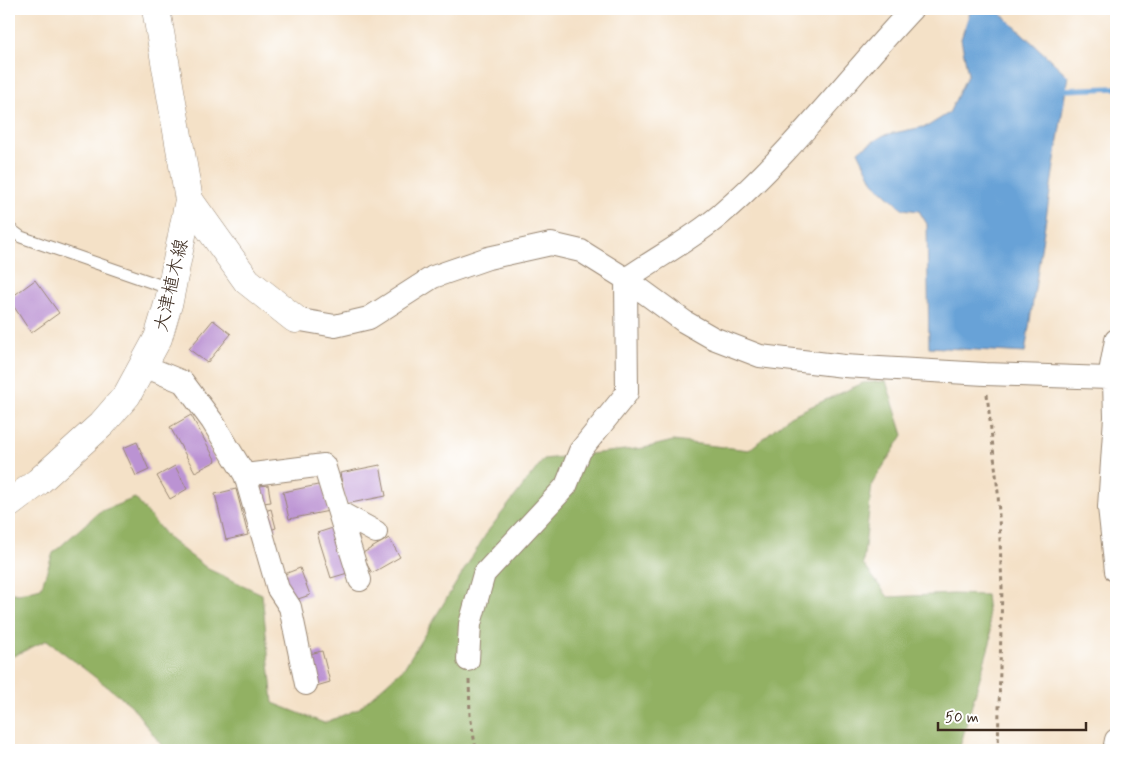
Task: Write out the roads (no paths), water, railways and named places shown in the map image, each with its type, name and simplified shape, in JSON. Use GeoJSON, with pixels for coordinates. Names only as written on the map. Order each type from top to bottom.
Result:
{"type":"FeatureCollection","features":[{"type":"Feature","properties":{"kind":"main road","name":"大津植木線"},"geometry":{"type":"LineString","coordinates":[[9,504],[38,482],[102,424],[126,395],[158,338],[171,289],[189,200],[156,9]]}},
{"type":"Feature","properties":{"kind":"main road"},"geometry":{"type":"LineString","coordinates":[[189,200],[247,281],[295,319]]}},
{"type":"Feature","properties":{"kind":"street"},"geometry":{"type":"LineString","coordinates":[[626,279],[719,216],[786,150],[912,9]]}},
{"type":"Feature","properties":{"kind":"street"},"geometry":{"type":"LineString","coordinates":[[295,319],[335,326],[369,318],[433,277],[488,258],[551,244],[581,251],[626,279],[685,322],[713,338],[760,356],[844,366],[985,374],[1109,378],[1114,382],[1115,417],[1109,507],[1116,571]]}},
{"type":"Feature","properties":{"kind":"street"},"geometry":{"type":"LineString","coordinates":[[468,660],[470,624],[484,574],[566,486],[580,451],[627,393],[626,279]]}},
{"type":"Feature","properties":{"kind":"street"},"geometry":{"type":"LineString","coordinates":[[1109,378],[1116,340]]}},
{"type":"Feature","properties":{"kind":"street"},"geometry":{"type":"LineString","coordinates":[[144,366],[183,382],[212,421],[245,475],[278,589],[290,607],[306,684]]}},
{"type":"Feature","properties":{"kind":"street"},"geometry":{"type":"LineString","coordinates":[[245,475],[324,465],[360,580]]}},
{"type":"Feature","properties":{"kind":"street"},"geometry":{"type":"LineString","coordinates":[[339,512],[376,532]]}},
{"type":"Feature","properties":{"kind":"street"},"geometry":{"type":"LineString","coordinates":[[1114,750],[1116,740]]}},
{"type":"Feature","properties":{"kind":"lane"},"geometry":{"type":"LineString","coordinates":[[9,228],[21,237],[171,289]]}},
{"type":"Feature","properties":{"kind":"water"},"geometry":{"type":"Polygon","coordinates":[[[971,9],[996,9],[1068,76],[1025,353],[929,347],[927,224],[919,211],[903,209],[873,182],[858,151],[884,135],[928,126],[949,113],[968,74],[961,39],[971,9]]]}},
{"type":"Feature","properties":{"kind":"waterway"},"geometry":{"type":"LineString","coordinates":[[1060,90],[1116,88]]}}]}
